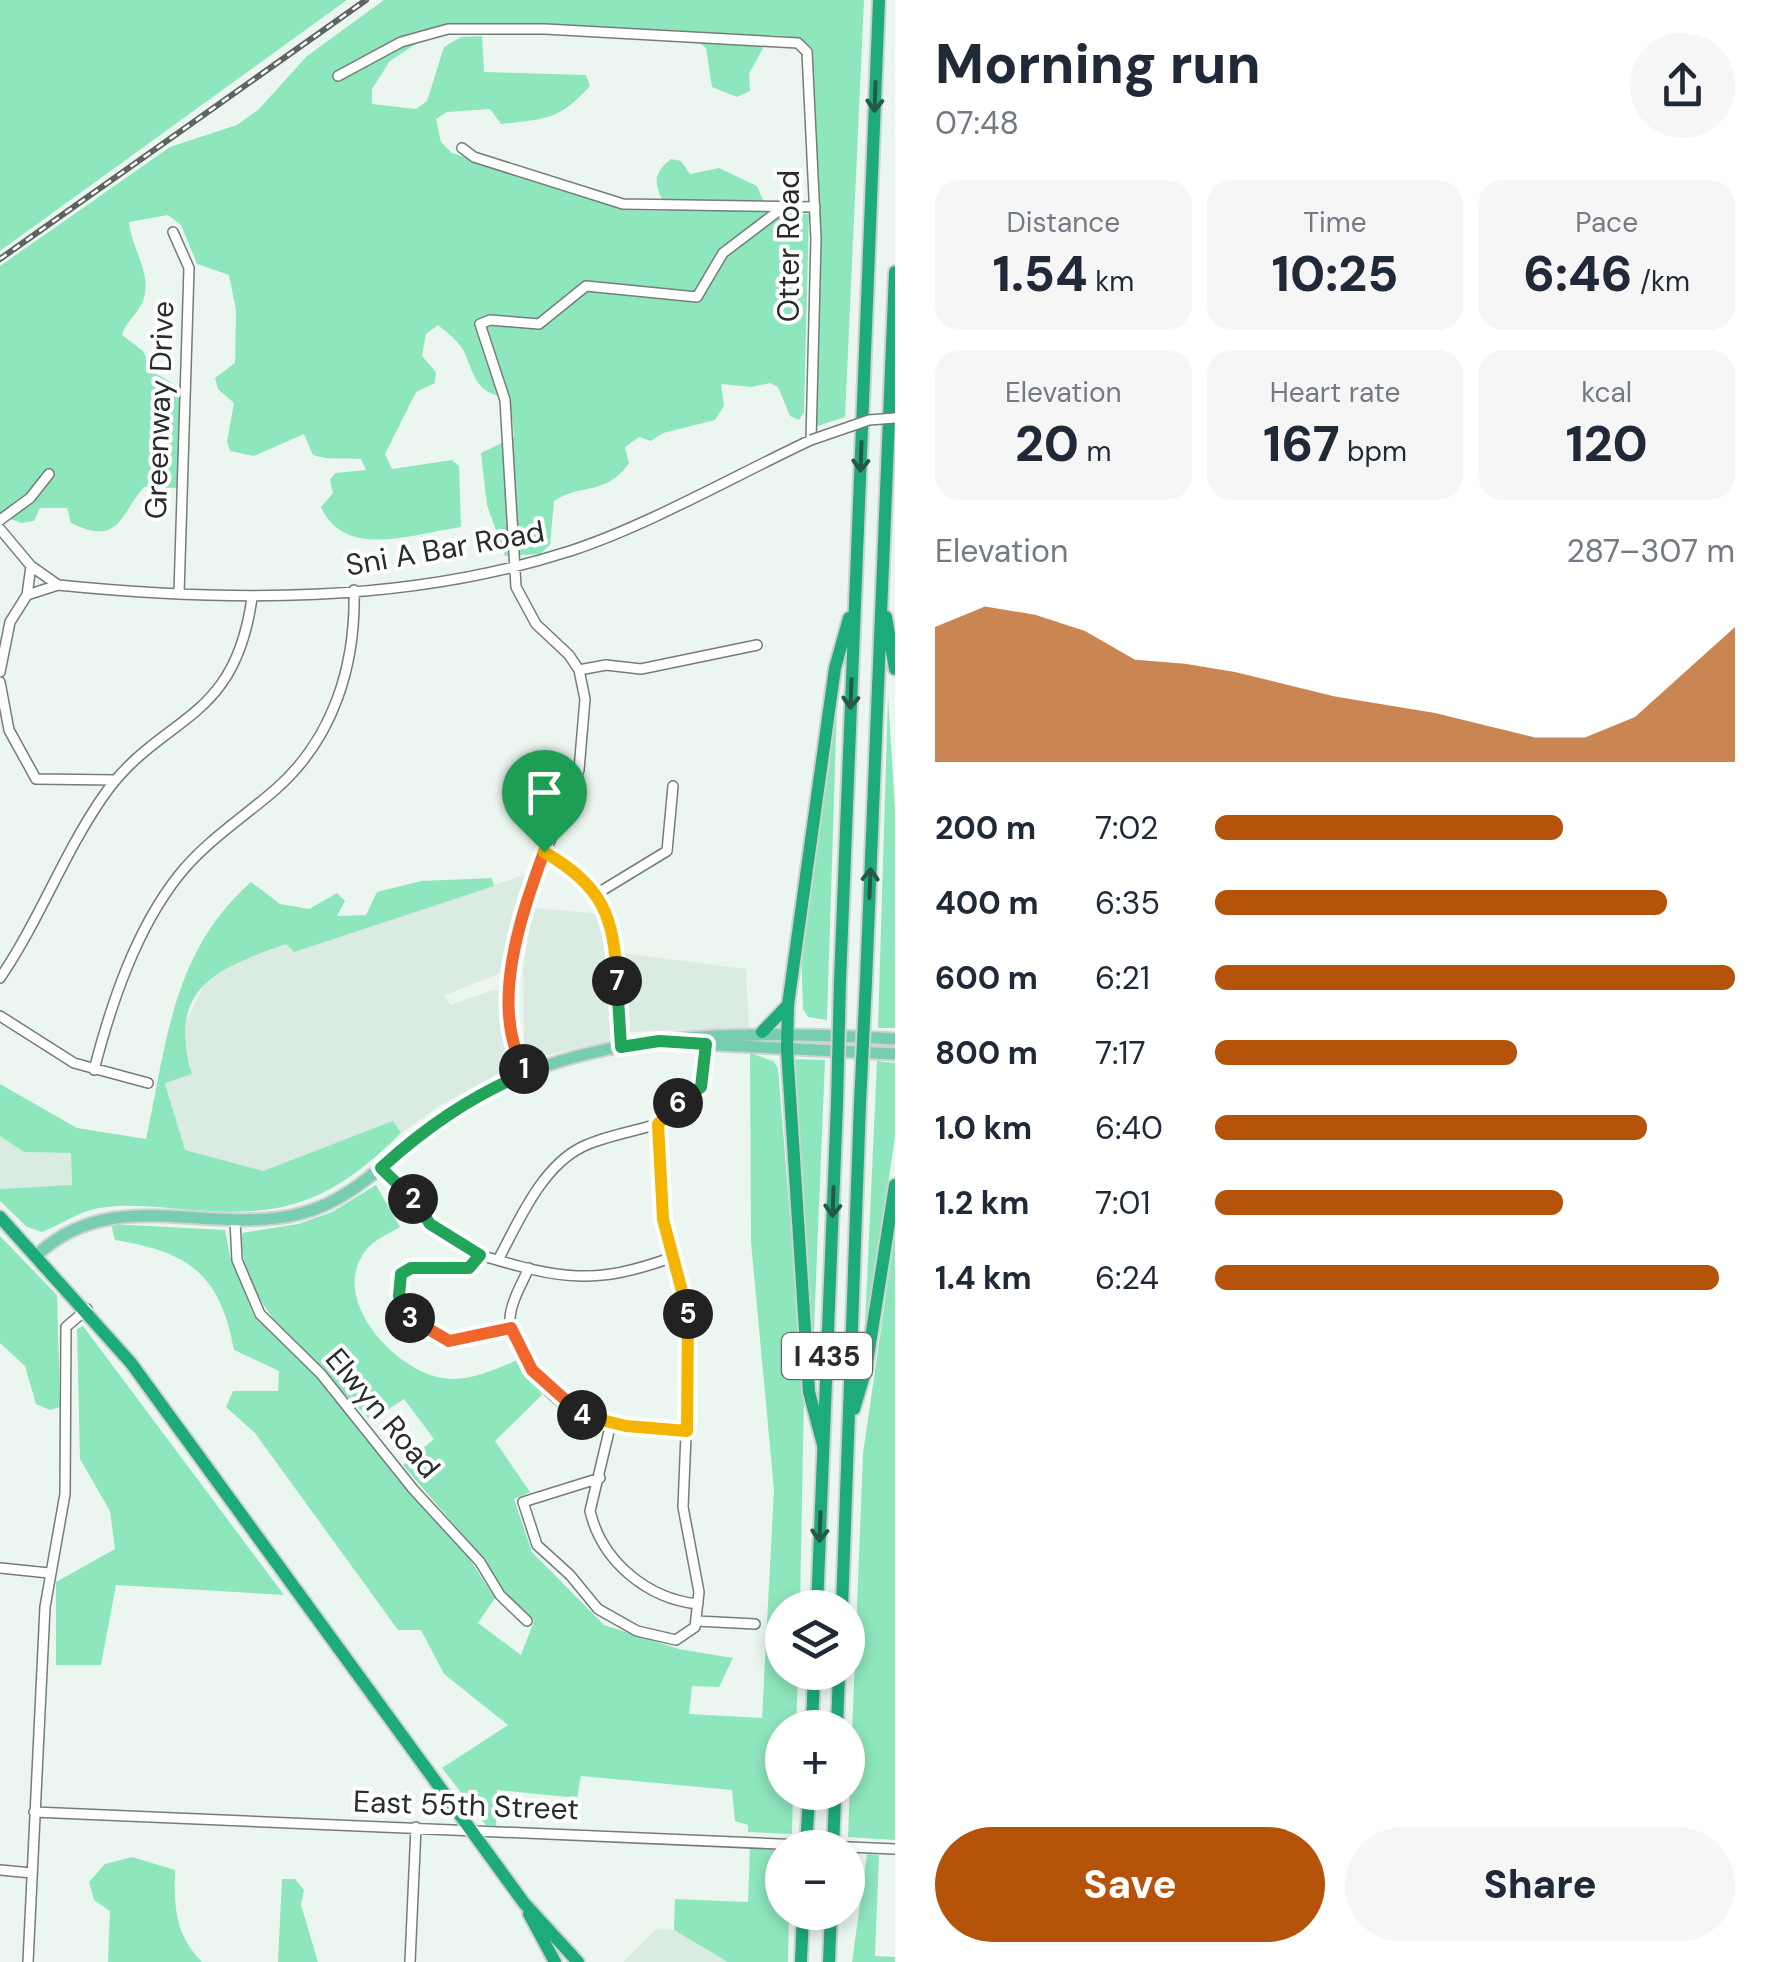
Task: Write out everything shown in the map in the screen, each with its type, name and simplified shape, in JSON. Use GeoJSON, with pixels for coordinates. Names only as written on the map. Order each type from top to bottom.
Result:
{"type":"FeatureCollection","features":[{"type":"Feature","properties":{"kind":"highway","name":"I 435"},"geometry":{"type":"LineString","coordinates":[[817,1590],[879,0]]}},
{"type":"Feature","properties":{"kind":"highway","name":"I 435"},"geometry":{"type":"LineString","coordinates":[[843,1590],[895,272]]}},
{"type":"Feature","properties":{"kind":"highway"},"geometry":{"type":"LineString","coordinates":[[882,590],[895,668]]}},
{"type":"Feature","properties":{"kind":"highway"},"geometry":{"type":"LineString","coordinates":[[823,1445],[809,1392],[787,1049],[788,1006],[835,668],[855,596]]}},
{"type":"Feature","properties":{"kind":"highway"},"geometry":{"type":"LineString","coordinates":[[762,1032],[788,1006]]}},
{"type":"Feature","properties":{"kind":"highway"},"geometry":{"type":"LineString","coordinates":[[848,1426],[866,1368],[895,1186]]}},
{"type":"Feature","properties":{"kind":"highway"},"geometry":{"type":"LineString","coordinates":[[0,1217],[38,1254],[131,1363],[524,1903],[578,1962]]}},
{"type":"Feature","properties":{"kind":"highway"},"geometry":{"type":"LineString","coordinates":[[524,1903],[554,1962]]}},
{"type":"Feature","properties":{"kind":"highway"},"geometry":{"type":"LineString","coordinates":[[802,1962],[803,1930]]}},
{"type":"Feature","properties":{"kind":"highway"},"geometry":{"type":"LineString","coordinates":[[829,1962],[830,1930]]}},
{"type":"Feature","properties":{"kind":"main road"},"geometry":{"type":"LineString","coordinates":[[38,1254],[68,1230],[106,1216],[236,1220],[302,1214],[324,1205],[381,1168],[434,1122],[483,1092],[526,1073],[621,1047],[762,1032],[895,1039]]}},
{"type":"Feature","properties":{"kind":"main road"},"geometry":{"type":"LineString","coordinates":[[659,1041],[895,1054]]}},
{"type":"Feature","properties":{"kind":"street","name":"Otter Road"},"geometry":{"type":"LineString","coordinates":[[338,76],[401,42],[448,29],[789,40],[808,52],[815,207],[811,440]]}},
{"type":"Feature","properties":{"kind":"street"},"geometry":{"type":"LineString","coordinates":[[462,148],[474,157],[623,204],[781,210],[815,207]]}},
{"type":"Feature","properties":{"kind":"street"},"geometry":{"type":"LineString","coordinates":[[526,1073],[513,1039],[510,997],[522,921],[544,852],[579,770],[585,699],[578,670],[561,645],[523,606],[514,567],[504,400],[480,328],[482,322],[539,324],[576,291],[596,285],[697,296],[722,253],[781,210]]}},
{"type":"Feature","properties":{"kind":"street","name":"Greenway Drive"},"geometry":{"type":"LineString","coordinates":[[173,232],[189,268],[179,594]]}},
{"type":"Feature","properties":{"kind":"street","name":"Sni A Bar Road"},"geometry":{"type":"LineString","coordinates":[[0,528],[31,566],[58,584],[252,598],[354,590],[514,567],[595,541],[811,440],[869,420],[895,418]]}},
{"type":"Feature","properties":{"kind":"street"},"geometry":{"type":"LineString","coordinates":[[0,520],[30,498],[49,474]]}},
{"type":"Feature","properties":{"kind":"street"},"geometry":{"type":"LineString","coordinates":[[0,630],[10,622],[27,595],[31,566]]}},
{"type":"Feature","properties":{"kind":"street"},"geometry":{"type":"LineString","coordinates":[[27,595],[58,584]]}},
{"type":"Feature","properties":{"kind":"street"},"geometry":{"type":"LineString","coordinates":[[94,1070],[126,972],[166,894],[202,851],[290,776],[329,718],[352,656],[354,590]]}},
{"type":"Feature","properties":{"kind":"street"},"geometry":{"type":"LineString","coordinates":[[0,978],[61,867],[115,780],[191,720],[216,693],[242,647],[252,598]]}},
{"type":"Feature","properties":{"kind":"street"},"geometry":{"type":"LineString","coordinates":[[0,672],[10,622]]}},
{"type":"Feature","properties":{"kind":"street"},"geometry":{"type":"LineString","coordinates":[[578,670],[606,665],[641,669],[757,645]]}},
{"type":"Feature","properties":{"kind":"street"},"geometry":{"type":"LineString","coordinates":[[0,682],[9,730],[36,778],[115,780]]}},
{"type":"Feature","properties":{"kind":"street"},"geometry":{"type":"LineString","coordinates":[[598,893],[667,851],[673,786]]}},
{"type":"Feature","properties":{"kind":"street"},"geometry":{"type":"LineString","coordinates":[[544,852],[598,893],[614,942],[621,1047]]}},
{"type":"Feature","properties":{"kind":"street"},"geometry":{"type":"LineString","coordinates":[[0,956],[12,960]]}},
{"type":"Feature","properties":{"kind":"street"},"geometry":{"type":"LineString","coordinates":[[0,1016],[44,1046],[94,1070],[148,1082]]}},
{"type":"Feature","properties":{"kind":"street"},"geometry":{"type":"LineString","coordinates":[[600,1478],[523,1502],[537,1545],[598,1609],[637,1631],[676,1640],[697,1621],[698,1604],[683,1507],[689,1323],[663,1219],[658,1124],[669,1108],[701,1087],[706,1044]]}},
{"type":"Feature","properties":{"kind":"street"},"geometry":{"type":"LineString","coordinates":[[498,1260],[539,1189],[568,1156],[602,1140],[658,1124]]}},
{"type":"Feature","properties":{"kind":"street"},"geometry":{"type":"LineString","coordinates":[[381,1168],[414,1199],[430,1224],[480,1255],[529,1268],[596,1278],[629,1273],[674,1257]]}},
{"type":"Feature","properties":{"kind":"street","name":"Elwyn Road"},"geometry":{"type":"LineString","coordinates":[[236,1220],[237,1260],[260,1314],[320,1374],[413,1489],[480,1562],[500,1596],[526,1621]]}},
{"type":"Feature","properties":{"kind":"street"},"geometry":{"type":"LineString","coordinates":[[480,1255],[469,1268],[411,1268],[401,1274],[402,1307],[418,1326],[449,1341],[511,1328]]}},
{"type":"Feature","properties":{"kind":"street"},"geometry":{"type":"LineString","coordinates":[[529,1268],[513,1305],[511,1328],[532,1370],[550,1391],[576,1412],[611,1423],[687,1431]]}},
{"type":"Feature","properties":{"kind":"street"},"geometry":{"type":"LineString","coordinates":[[28,1962],[49,1573],[65,1494],[66,1327],[87,1309]]}},
{"type":"Feature","properties":{"kind":"street"},"geometry":{"type":"LineString","coordinates":[[611,1423],[590,1511],[619,1563],[644,1589],[668,1599],[698,1604]]}},
{"type":"Feature","properties":{"kind":"street"},"geometry":{"type":"LineString","coordinates":[[0,1568],[49,1573]]}},
{"type":"Feature","properties":{"kind":"street"},"geometry":{"type":"LineString","coordinates":[[697,1621],[755,1624]]}},
{"type":"Feature","properties":{"kind":"street","name":"East 55th Street"},"geometry":{"type":"LineString","coordinates":[[34,1812],[895,1849]]}},
{"type":"Feature","properties":{"kind":"street"},"geometry":{"type":"LineString","coordinates":[[410,1962],[416,1828]]}},
{"type":"Feature","properties":{"kind":"street"},"geometry":{"type":"LineString","coordinates":[[0,1870],[32,1873]]}},
{"type":"Feature","properties":{"kind":"shaded area"},"geometry":{"type":"Polygon","coordinates":[[[527,874],[508,970],[445,995],[450,1005],[493,990],[504,992],[506,1037],[512,1058],[507,1069],[439,1106],[401,1133],[392,1122],[263,1171],[185,1150],[165,1082],[192,1074],[184,1037],[186,1022],[208,977],[225,966],[287,943],[295,951],[527,874]]]}},
{"type":"Feature","properties":{"kind":"shaded area"},"geometry":{"type":"Polygon","coordinates":[[[533,908],[603,914],[615,1025],[611,1041],[533,1058],[524,1049],[523,968],[533,908]]]}},
{"type":"Feature","properties":{"kind":"shaded area"},"geometry":{"type":"Polygon","coordinates":[[[622,953],[746,969],[749,1028],[628,1032],[622,953]]]}},
{"type":"Feature","properties":{"kind":"shaded area"},"geometry":{"type":"Polygon","coordinates":[[[0,1136],[24,1152],[71,1153],[72,1186],[0,1189],[0,1136]]]}},
{"type":"Feature","properties":{"kind":"shaded area"},"geometry":{"type":"Polygon","coordinates":[[[656,1929],[674,1930],[728,1962],[623,1962],[656,1929]]]}},
{"type":"Feature","properties":{"kind":"green space"},"geometry":{"type":"Polygon","coordinates":[[[0,0],[347,0],[0,251],[0,0]]]}},
{"type":"Feature","properties":{"kind":"green space"},"geometry":{"type":"Polygon","coordinates":[[[384,0],[864,0],[845,417],[815,427],[820,206],[812,49],[801,38],[770,35],[749,74],[750,91],[737,97],[712,87],[706,48],[685,31],[448,23],[390,61],[372,89],[372,104],[416,109],[427,101],[444,47],[461,37],[482,36],[484,72],[586,75],[590,86],[569,106],[540,119],[501,124],[490,109],[447,112],[436,119],[441,142],[452,153],[625,210],[668,211],[657,177],[671,159],[681,161],[690,174],[719,168],[757,186],[768,212],[809,214],[804,412],[799,420],[790,416],[778,387],[770,383],[752,387],[721,384],[724,406],[715,420],[663,433],[651,441],[639,437],[625,447],[629,463],[612,480],[554,501],[550,545],[540,554],[505,556],[487,505],[481,453],[514,437],[510,398],[480,385],[461,347],[438,325],[426,334],[422,356],[436,372],[435,383],[416,392],[385,454],[392,469],[452,460],[459,466],[461,527],[383,540],[347,534],[332,524],[321,507],[333,493],[330,480],[335,473],[366,470],[361,459],[313,455],[304,434],[254,456],[230,451],[227,442],[234,403],[218,389],[215,378],[235,363],[236,310],[229,275],[197,264],[181,225],[168,215],[129,222],[145,291],[141,306],[122,335],[143,351],[153,372],[172,383],[179,399],[178,488],[144,487],[122,518],[108,530],[71,523],[67,508],[40,508],[34,521],[21,523],[0,515],[0,266],[170,147],[237,125],[259,109],[307,56],[384,0]]]}},
{"type":"Feature","properties":{"kind":"green space"},"geometry":{"type":"Polygon","coordinates":[[[888,696],[895,809],[895,1028],[878,1028],[888,696]]]}},
{"type":"Feature","properties":{"kind":"green space"},"geometry":{"type":"Polygon","coordinates":[[[833,703],[837,703],[827,1020],[808,1017],[803,1009],[801,949],[833,703]]]}},
{"type":"Feature","properties":{"kind":"green space"},"geometry":{"type":"Polygon","coordinates":[[[492,878],[494,886],[294,952],[286,944],[239,962],[204,985],[192,1001],[186,1020],[186,1044],[192,1074],[165,1083],[185,1150],[263,1171],[393,1121],[401,1133],[353,1174],[307,1200],[283,1207],[226,1212],[146,1206],[99,1208],[42,1232],[27,1227],[0,1201],[0,1189],[72,1185],[71,1153],[24,1152],[0,1136],[0,1084],[77,1128],[146,1139],[168,1034],[189,969],[204,938],[251,882],[280,904],[309,909],[337,893],[345,901],[337,916],[366,915],[377,892],[421,881],[492,878]]]}},
{"type":"Feature","properties":{"kind":"green space"},"geometry":{"type":"Polygon","coordinates":[[[750,1053],[773,1061],[778,1068],[804,1394],[800,1590],[769,1590],[774,1490],[751,1242],[750,1053]]]}},
{"type":"Feature","properties":{"kind":"green space"},"geometry":{"type":"Polygon","coordinates":[[[790,1059],[825,1060],[813,1353],[811,1353],[790,1059]]]}},
{"type":"Feature","properties":{"kind":"green space"},"geometry":{"type":"Polygon","coordinates":[[[877,1061],[895,1063],[895,1137],[864,1347],[877,1061]]]}},
{"type":"Feature","properties":{"kind":"green space"},"geometry":{"type":"Polygon","coordinates":[[[376,1185],[400,1227],[370,1246],[357,1267],[359,1307],[369,1326],[399,1358],[434,1376],[466,1378],[518,1360],[542,1395],[495,1441],[530,1492],[514,1499],[532,1552],[604,1625],[679,1649],[733,1658],[719,1687],[692,1686],[689,1714],[762,1718],[765,1661],[765,1690],[797,1690],[797,1710],[765,1710],[765,1810],[793,1810],[792,1830],[748,1832],[748,1825],[735,1821],[732,1790],[581,1776],[577,1798],[497,1790],[496,1826],[486,1825],[442,1768],[508,1725],[444,1674],[421,1630],[398,1630],[255,1433],[226,1407],[233,1391],[278,1391],[279,1371],[234,1350],[220,1302],[197,1271],[163,1252],[115,1240],[111,1224],[225,1230],[230,1257],[254,1316],[317,1377],[468,1557],[495,1598],[478,1623],[521,1655],[534,1621],[506,1596],[485,1561],[403,1465],[434,1439],[404,1399],[371,1421],[268,1311],[244,1260],[242,1233],[298,1224],[332,1212],[376,1185]]]}},
{"type":"Feature","properties":{"kind":"green space"},"geometry":{"type":"Polygon","coordinates":[[[895,1232],[895,1840],[865,1838],[865,1830],[848,1830],[849,1810],[865,1810],[865,1710],[853,1710],[854,1690],[865,1690],[865,1590],[858,1590],[863,1454],[895,1232]]]}},
{"type":"Feature","properties":{"kind":"green space"},"geometry":{"type":"Polygon","coordinates":[[[0,1236],[57,1295],[60,1407],[50,1410],[36,1404],[25,1366],[0,1343],[0,1236]]]}},
{"type":"Feature","properties":{"kind":"green space"},"geometry":{"type":"Polygon","coordinates":[[[83,1326],[284,1595],[116,1585],[101,1665],[56,1665],[56,1582],[115,1549],[110,1511],[80,1459],[77,1329],[83,1326]]]}},
{"type":"Feature","properties":{"kind":"green space"},"geometry":{"type":"Polygon","coordinates":[[[750,1847],[765,1848],[765,1930],[789,1930],[788,1962],[728,1962],[674,1930],[675,1899],[748,1902],[750,1847]]]}},
{"type":"Feature","properties":{"kind":"green space"},"geometry":{"type":"Polygon","coordinates":[[[867,1854],[879,1855],[875,1956],[895,1957],[895,1962],[852,1962],[856,1930],[865,1930],[867,1854]]]}},
{"type":"Feature","properties":{"kind":"green space"},"geometry":{"type":"Polygon","coordinates":[[[132,1857],[175,1870],[181,1931],[202,1962],[108,1962],[110,1911],[94,1900],[89,1882],[105,1864],[132,1857]]]}},
{"type":"Feature","properties":{"kind":"green space"},"geometry":{"type":"Polygon","coordinates":[[[282,1879],[295,1879],[304,1890],[301,1905],[318,1962],[278,1962],[282,1879]]]}},
{"type":"Feature","properties":{"kind":"railway"},"geometry":{"type":"LineString","coordinates":[[0,259],[366,0]]}},
{"type":"Feature","properties":{"kind":"route"},"geometry":{"type":"LineString","coordinates":[[544,852],[582,878],[598,893],[606,910],[615,953],[621,1047],[659,1041],[706,1044],[706,1072],[699,1091],[673,1104],[658,1124],[663,1219],[688,1306],[691,1380],[687,1431],[586,1418],[550,1391],[532,1370],[511,1328],[449,1341],[418,1326],[406,1314],[399,1296],[401,1274],[411,1268],[469,1268],[480,1255],[448,1239],[430,1224],[414,1199],[381,1168],[434,1122],[483,1092],[526,1073],[513,1039],[510,997],[522,921],[544,852]]}}]}
